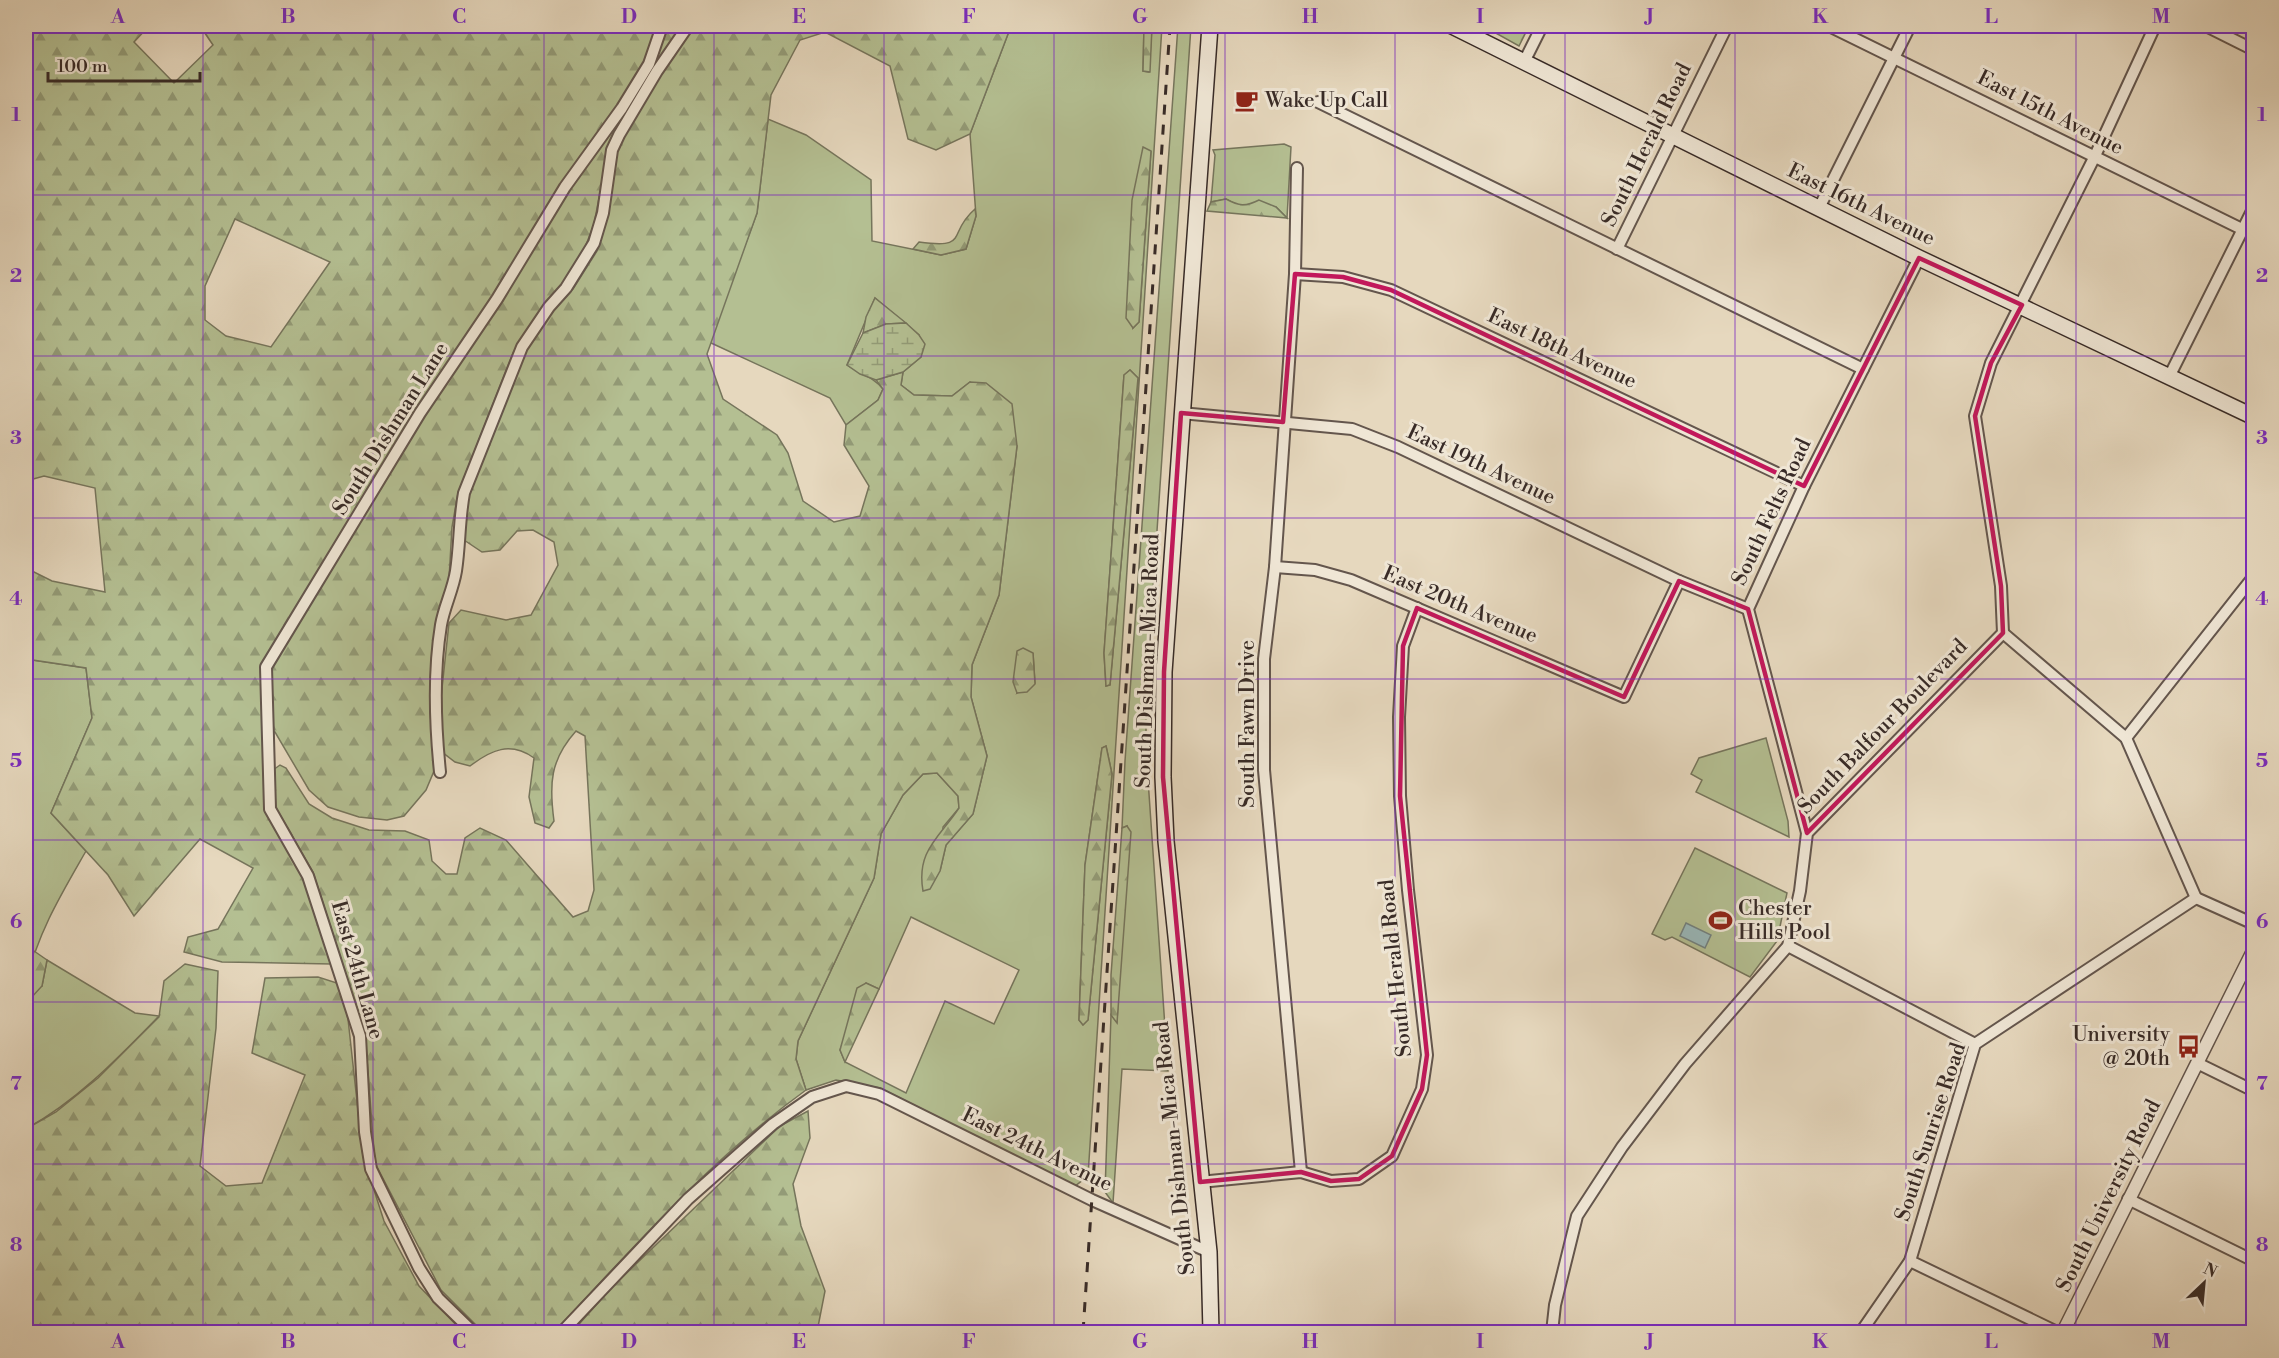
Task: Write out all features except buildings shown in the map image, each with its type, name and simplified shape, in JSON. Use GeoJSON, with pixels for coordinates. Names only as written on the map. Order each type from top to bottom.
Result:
{"type":"FeatureCollection","features":[{"type":"Feature","properties":{"kind":"main road","name":"South Dishman-Mica Road"},"geometry":{"type":"LineString","coordinates":[[1209,26],[1164,672],[1163,777],[1167,853],[1209,1252],[1211,1332]]}},
{"type":"Feature","properties":{"kind":"main road","name":"East 16th Avenue"},"geometry":{"type":"LineString","coordinates":[[1452,26],[1675,134],[1919,258],[2022,305],[2253,417]]}},
{"type":"Feature","properties":{"kind":"street","name":"South Dishman Lane"},"geometry":{"type":"LineString","coordinates":[[308,876],[270,809],[266,667],[420,413],[497,299],[565,187],[628,100],[652,56],[662,26]]}},
{"type":"Feature","properties":{"kind":"street"},"geometry":{"type":"LineString","coordinates":[[440,772],[435,711],[440,634],[456,573],[464,494],[522,347],[566,288],[594,243],[603,213],[612,150],[619,135],[657,71],[688,26]]}},
{"type":"Feature","properties":{"kind":"street"},"geometry":{"type":"LineString","coordinates":[[1525,60],[1542,26]]}},
{"type":"Feature","properties":{"kind":"street","name":"South Herald Road"},"geometry":{"type":"LineString","coordinates":[[1617,249],[1727,26]]}},
{"type":"Feature","properties":{"kind":"street","name":"East 15th Avenue"},"geometry":{"type":"LineString","coordinates":[[1828,26],[2253,235]]}},
{"type":"Feature","properties":{"kind":"street"},"geometry":{"type":"LineString","coordinates":[[1819,208],[1910,26]]}},
{"type":"Feature","properties":{"kind":"street"},"geometry":{"type":"LineString","coordinates":[[2156,26],[2094,158],[1991,363],[1976,416],[2001,586],[2003,633],[2126,738],[2196,897],[2253,924]]}},
{"type":"Feature","properties":{"kind":"street"},"geometry":{"type":"LineString","coordinates":[[2206,26],[2253,50]]}},
{"type":"Feature","properties":{"kind":"street"},"geometry":{"type":"LineString","coordinates":[[1318,102],[1863,369]]}},
{"type":"Feature","properties":{"kind":"street","name":"South Fawn Drive"},"geometry":{"type":"LineString","coordinates":[[1297,168],[1295,274],[1283,422],[1275,567],[1264,659],[1264,770],[1301,1172]]}},
{"type":"Feature","properties":{"kind":"street"},"geometry":{"type":"LineString","coordinates":[[2169,377],[2253,207]]}},
{"type":"Feature","properties":{"kind":"street","name":"South Felts Road"},"geometry":{"type":"LineString","coordinates":[[1807,833],[1748,609],[1804,486],[1919,258]]}},
{"type":"Feature","properties":{"kind":"street","name":"East 18th Avenue"},"geometry":{"type":"LineString","coordinates":[[1295,274],[1343,277],[1391,290],[1804,486]]}},
{"type":"Feature","properties":{"kind":"street","name":"East 19th Avenue"},"geometry":{"type":"LineString","coordinates":[[1181,413],[1352,429],[1398,447],[1679,581],[1748,609]]}},
{"type":"Feature","properties":{"kind":"street","name":"East 20th Avenue"},"geometry":{"type":"LineString","coordinates":[[1275,567],[1315,570],[1351,580],[1624,698],[1679,581]]}},
{"type":"Feature","properties":{"kind":"street"},"geometry":{"type":"LineString","coordinates":[[2126,738],[2253,576]]}},
{"type":"Feature","properties":{"kind":"street","name":"South Herald Road"},"geometry":{"type":"LineString","coordinates":[[1200,1182],[1301,1172],[1331,1181],[1359,1179],[1392,1156],[1422,1089],[1427,1054],[1400,795],[1399,717],[1403,646],[1417,608]]}},
{"type":"Feature","properties":{"kind":"street","name":"South Balfour Boulevard"},"geometry":{"type":"LineString","coordinates":[[1552,1332],[1555,1305],[1577,1216],[1622,1147],[1685,1064],[1788,946],[1800,891],[1807,833],[2003,633]]}},
{"type":"Feature","properties":{"kind":"street","name":"East 24th Lane"},"geometry":{"type":"LineString","coordinates":[[308,876],[360,1036],[365,1132],[372,1169],[419,1268],[438,1298],[474,1332]]}},
{"type":"Feature","properties":{"kind":"street","name":"South Sunrise Road"},"geometry":{"type":"LineString","coordinates":[[1861,1332],[1910,1261],[1976,1044],[2196,897]]}},
{"type":"Feature","properties":{"kind":"street"},"geometry":{"type":"LineString","coordinates":[[1788,946],[1976,1044]]}},
{"type":"Feature","properties":{"kind":"street","name":"South University Road"},"geometry":{"type":"LineString","coordinates":[[2063,1332],[2253,949]]}},
{"type":"Feature","properties":{"kind":"street"},"geometry":{"type":"LineString","coordinates":[[2197,1063],[2253,1091]]}},
{"type":"Feature","properties":{"kind":"street","name":"East 24th Avenue"},"geometry":{"type":"LineString","coordinates":[[562,1332],[688,1199],[773,1124],[812,1097],[846,1086],[879,1094],[1092,1200],[1209,1252]]}},
{"type":"Feature","properties":{"kind":"street"},"geometry":{"type":"LineString","coordinates":[[2128,1199],[2253,1261]]}},
{"type":"Feature","properties":{"kind":"street"},"geometry":{"type":"LineString","coordinates":[[1910,1261],[2057,1332]]}},
{"type":"Feature","properties":{"kind":"highlighted area"},"geometry":{"type":"Polygon","coordinates":[[[1919,258],[2022,305],[1991,363],[1975,416],[2001,586],[2003,633],[1807,833],[1748,609],[1679,581],[1624,697],[1417,608],[1403,646],[1400,796],[1427,1055],[1422,1089],[1392,1156],[1359,1179],[1331,1181],[1301,1172],[1200,1182],[1163,777],[1164,672],[1181,413],[1283,422],[1295,274],[1343,277],[1391,290],[1804,486],[1919,258]]]}},
{"type":"Feature","properties":{"kind":"green space"},"geometry":{"type":"Polygon","coordinates":[[[26,26],[149,26],[134,42],[174,83],[213,45],[200,26],[685,26],[608,151],[594,224],[584,250],[563,284],[541,309],[513,353],[458,493],[452,527],[449,579],[438,616],[430,708],[434,771],[426,790],[404,816],[387,820],[359,817],[328,807],[309,790],[275,732],[264,732],[264,809],[304,880],[331,964],[222,962],[184,952],[188,937],[218,929],[253,868],[200,839],[134,916],[108,875],[51,813],[92,718],[86,668],[26,659],[26,568],[52,581],[105,592],[95,488],[44,476],[26,481],[26,26]],[[235,219],[205,286],[205,320],[226,336],[271,347],[330,262],[235,219]]]}},
{"type":"Feature","properties":{"kind":"green space"},"geometry":{"type":"Polygon","coordinates":[[[694,26],[1006,26],[1008,34],[970,134],[936,150],[908,139],[890,66],[825,32],[800,40],[771,95],[757,213],[707,354],[723,399],[777,435],[788,453],[803,501],[834,522],[860,516],[869,486],[844,445],[846,425],[878,400],[883,389],[876,380],[903,372],[901,385],[914,395],[952,396],[970,382],[986,383],[1012,404],[1017,446],[999,595],[972,665],[971,697],[987,756],[973,814],[946,845],[940,871],[930,889],[923,891],[923,865],[926,855],[959,808],[958,796],[937,773],[923,774],[903,795],[881,834],[874,878],[798,1041],[796,1059],[806,1090],[772,1116],[707,1173],[646,1233],[558,1328],[550,1332],[483,1332],[441,1290],[375,1163],[365,1034],[313,872],[276,808],[273,770],[280,765],[286,768],[309,804],[332,818],[369,830],[405,831],[429,840],[432,861],[446,874],[457,874],[465,838],[480,828],[506,840],[573,917],[588,911],[594,890],[585,736],[576,731],[556,762],[552,784],[554,821],[549,828],[535,823],[529,797],[534,758],[517,750],[501,750],[485,756],[470,766],[455,762],[442,752],[440,707],[449,623],[461,610],[506,620],[531,615],[558,565],[554,542],[533,530],[517,531],[500,550],[482,552],[464,540],[469,493],[522,357],[551,311],[573,289],[597,251],[607,217],[616,151],[660,73],[694,26]]]}},
{"type":"Feature","properties":{"kind":"green space"},"geometry":{"type":"Polygon","coordinates":[[[1006,26],[1144,26],[1143,71],[1149,72],[1152,26],[1162,26],[1088,1176],[1075,1186],[880,1088],[836,1080],[806,1090],[796,1059],[798,1041],[874,878],[881,834],[903,795],[923,774],[937,773],[958,796],[959,808],[943,827],[940,871],[946,845],[973,814],[987,756],[971,697],[972,665],[999,595],[1017,446],[970,382],[952,396],[914,395],[901,385],[903,372],[921,357],[919,335],[875,298],[847,365],[883,389],[878,400],[846,425],[830,398],[709,342],[757,213],[768,119],[806,135],[871,180],[872,241],[941,255],[966,249],[976,216],[970,134],[1008,34],[1006,26]],[[1151,151],[1133,328],[1139,322],[1151,151]],[[1130,370],[1124,375],[1104,653],[1106,686],[1110,685],[1138,378],[1130,370]],[[1033,653],[1017,693],[1035,683],[1033,653]],[[1106,746],[1102,748],[1085,865],[1079,1020],[1083,1025],[1088,1020],[1112,774],[1106,746]],[[911,917],[879,989],[866,983],[840,1050],[845,1062],[906,1093],[945,1001],[994,1024],[1019,970],[911,917]]]}},
{"type":"Feature","properties":{"kind":"green space"},"geometry":{"type":"Polygon","coordinates":[[[1144,26],[1152,26],[1150,72],[1143,71],[1144,26]]]}},
{"type":"Feature","properties":{"kind":"green space"},"geometry":{"type":"Polygon","coordinates":[[[1178,26],[1191,26],[1146,694],[1146,750],[1168,1071],[1122,1069],[1113,1203],[1105,1192],[1111,1015],[1117,1022],[1127,826],[1122,828],[1125,761],[1178,26]]]}},
{"type":"Feature","properties":{"kind":"green space"},"geometry":{"type":"Polygon","coordinates":[[[1483,26],[1529,26],[1519,46],[1483,26]]]}},
{"type":"Feature","properties":{"kind":"green space"},"geometry":{"type":"Polygon","coordinates":[[[1284,144],[1291,147],[1287,218],[1276,207],[1239,206],[1226,199],[1211,202],[1215,155],[1213,150],[1284,144]]]}},
{"type":"Feature","properties":{"kind":"green space"},"geometry":{"type":"Polygon","coordinates":[[[1143,147],[1151,151],[1139,322],[1133,328],[1126,318],[1132,200],[1143,147]]]}},
{"type":"Feature","properties":{"kind":"green space"},"geometry":{"type":"Polygon","coordinates":[[[1226,199],[1242,205],[1259,200],[1276,207],[1287,218],[1207,211],[1211,202],[1226,199]]]}},
{"type":"Feature","properties":{"kind":"green space"},"geometry":{"type":"Polygon","coordinates":[[[975,209],[976,216],[966,249],[941,255],[913,249],[919,242],[935,244],[952,241],[956,238],[966,218],[975,209]]]}},
{"type":"Feature","properties":{"kind":"green space"},"geometry":{"type":"Polygon","coordinates":[[[875,298],[906,323],[886,324],[863,333],[866,317],[875,298]]]}},
{"type":"Feature","properties":{"kind":"green space"},"geometry":{"type":"Polygon","coordinates":[[[906,323],[925,344],[921,357],[903,372],[876,380],[860,374],[847,365],[863,333],[886,324],[906,323]]]}},
{"type":"Feature","properties":{"kind":"green space"},"geometry":{"type":"Polygon","coordinates":[[[1130,370],[1138,378],[1110,685],[1106,686],[1104,653],[1124,375],[1130,370]]]}},
{"type":"Feature","properties":{"kind":"green space"},"geometry":{"type":"Polygon","coordinates":[[[1023,648],[1033,653],[1035,684],[1027,692],[1017,693],[1013,682],[1017,651],[1023,648]]]}},
{"type":"Feature","properties":{"kind":"green space"},"geometry":{"type":"Polygon","coordinates":[[[26,659],[86,668],[92,718],[51,813],[86,851],[44,929],[27,980],[42,986],[47,960],[135,1013],[159,1016],[80,1092],[26,1129],[26,659]]]}},
{"type":"Feature","properties":{"kind":"green space"},"geometry":{"type":"Polygon","coordinates":[[[1766,738],[1788,821],[1789,837],[1696,792],[1702,780],[1691,774],[1699,758],[1766,738]]]}},
{"type":"Feature","properties":{"kind":"green space"},"geometry":{"type":"Polygon","coordinates":[[[1106,746],[1112,774],[1088,1020],[1083,1025],[1079,1020],[1085,865],[1102,748],[1106,746]]]}},
{"type":"Feature","properties":{"kind":"green space"},"geometry":{"type":"Polygon","coordinates":[[[1127,826],[1131,832],[1117,1023],[1111,1015],[1111,975],[1122,828],[1127,826]]]}},
{"type":"Feature","properties":{"kind":"green space","name":"Chester Hills Pool"},"geometry":{"type":"Polygon","coordinates":[[[1695,848],[1787,893],[1777,941],[1750,977],[1672,937],[1665,940],[1652,934],[1695,848]]]}},
{"type":"Feature","properties":{"kind":"green space"},"geometry":{"type":"Polygon","coordinates":[[[34,951],[47,960],[42,986],[31,998],[27,980],[34,951]]]}},
{"type":"Feature","properties":{"kind":"green space"},"geometry":{"type":"Polygon","coordinates":[[[185,964],[218,971],[216,1028],[200,1166],[226,1186],[262,1183],[305,1075],[252,1053],[265,978],[318,977],[340,984],[348,1019],[363,1156],[384,1221],[419,1286],[463,1332],[26,1332],[26,1129],[56,1112],[98,1078],[159,1017],[164,981],[185,964]]]}},
{"type":"Feature","properties":{"kind":"green space"},"geometry":{"type":"Polygon","coordinates":[[[866,983],[879,989],[845,1062],[840,1050],[857,988],[866,983]]]}},
{"type":"Feature","properties":{"kind":"green space"},"geometry":{"type":"Polygon","coordinates":[[[808,1111],[810,1138],[793,1184],[801,1226],[825,1291],[817,1332],[572,1332],[613,1286],[780,1126],[808,1111]]]}},
{"type":"Feature","properties":{"kind":"water"},"geometry":{"type":"Polygon","coordinates":[[[1686,923],[1711,935],[1705,948],[1680,936],[1686,923]]]}},
{"type":"Feature","properties":{"kind":"railway"},"geometry":{"type":"LineString","coordinates":[[1083,1332],[1170,26]]}},
{"type":"Feature","properties":{"kind":"place","name":"Wake Up Call"},"geometry":{"type":"Point","coordinates":[1247,101]}},
{"type":"Feature","properties":{"kind":"place","name":"Chester Hills Pool"},"geometry":{"type":"Point","coordinates":[1720,921]}},
{"type":"Feature","properties":{"kind":"place","name":"University @ 20th"},"geometry":{"type":"Point","coordinates":[2188,1047]}}]}
